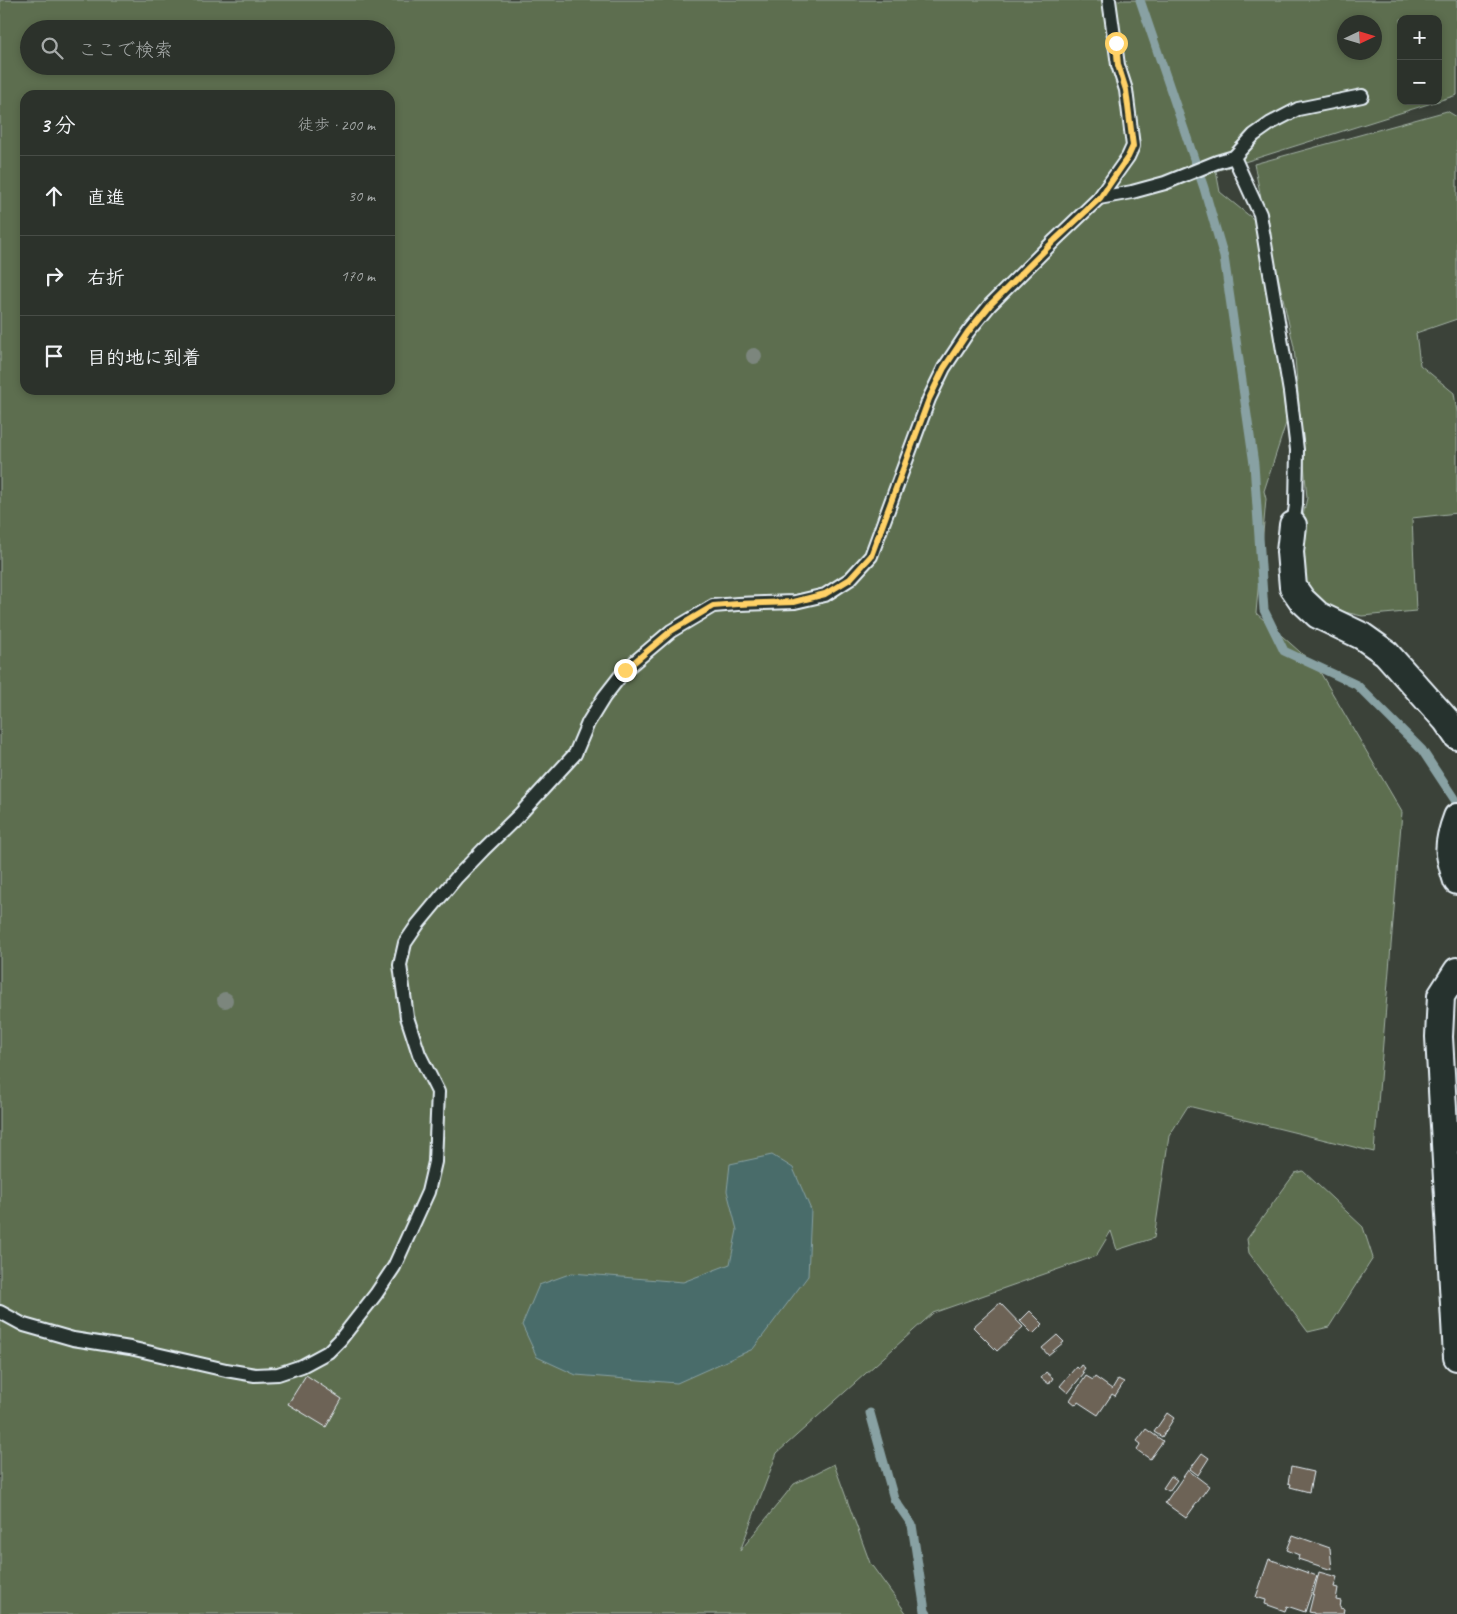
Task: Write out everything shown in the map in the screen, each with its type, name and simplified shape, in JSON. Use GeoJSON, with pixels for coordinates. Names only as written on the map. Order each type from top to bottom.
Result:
{"type":"FeatureCollection","features":[{"type":"Feature","properties":{"kind":"street"},"geometry":{"type":"LineString","coordinates":[[1293,525],[1290,552],[1293,587],[1302,600],[1318,615],[1362,636],[1386,652],[1446,720],[1457,736]]}},
{"type":"Feature","properties":{"kind":"street"},"geometry":{"type":"LineString","coordinates":[[1454,826],[1449,856],[1457,881]]}},
{"type":"Feature","properties":{"kind":"street"},"geometry":{"type":"LineString","coordinates":[[1457,971],[1441,996],[1439,1037],[1457,1356]]}},
{"type":"Feature","properties":{"kind":"lane"},"geometry":{"type":"LineString","coordinates":[[0,1312],[24,1325],[73,1339],[130,1348],[255,1375],[278,1374],[302,1366],[328,1352],[340,1340],[376,1294],[394,1267],[428,1192],[435,1162],[438,1092],[419,1054],[407,1017],[400,966],[405,943],[409,936],[457,877],[520,814],[575,754],[588,723],[625,670],[671,631],[713,606],[794,602],[825,594],[850,579],[871,556],[929,399],[944,368],[968,332],[990,305],[1100,198],[1128,157],[1133,146],[1126,90],[1118,65],[1109,0]]}},
{"type":"Feature","properties":{"kind":"lane"},"geometry":{"type":"LineString","coordinates":[[1100,198],[1146,188],[1234,157],[1254,135],[1271,123],[1298,109],[1362,96]]}},
{"type":"Feature","properties":{"kind":"lane"},"geometry":{"type":"LineString","coordinates":[[1234,157],[1260,214],[1290,392],[1297,450],[1296,505],[1293,525]]}},
{"type":"Feature","properties":{"kind":"green space"},"geometry":{"type":"Polygon","coordinates":[[[0,0],[1457,0],[1457,95],[1442,100],[1442,15],[1397,15],[1397,105],[1425,105],[1216,171],[1220,192],[1268,231],[1286,423],[1264,491],[1266,499],[1256,613],[1317,667],[1402,812],[1374,1152],[1188,1106],[1169,1136],[1154,1238],[1117,1250],[1111,1231],[1096,1256],[933,1313],[777,1453],[740,1551],[794,1484],[834,1464],[870,1563],[907,1614],[0,1614],[0,0]]]}},
{"type":"Feature","properties":{"kind":"green space"},"geometry":{"type":"Polygon","coordinates":[[[1447,111],[1457,117],[1457,319],[1416,333],[1420,365],[1454,393],[1457,412],[1457,513],[1412,518],[1416,611],[1362,616],[1314,605],[1303,579],[1299,533],[1307,498],[1294,347],[1254,164],[1447,111]]]}},
{"type":"Feature","properties":{"kind":"green space"},"geometry":{"type":"Polygon","coordinates":[[[1303,1171],[1363,1227],[1373,1258],[1329,1327],[1308,1332],[1249,1253],[1247,1239],[1295,1173],[1303,1171]]]}},
{"type":"Feature","properties":{"kind":"water"},"geometry":{"type":"Polygon","coordinates":[[[772,1155],[793,1168],[811,1210],[808,1276],[753,1349],[677,1383],[576,1375],[537,1357],[522,1325],[539,1285],[572,1273],[683,1282],[730,1264],[737,1230],[727,1191],[730,1164],[772,1155]]]}},
{"type":"Feature","properties":{"kind":"building"},"geometry":{"type":"Polygon","coordinates":[[[1000,1303],[1023,1327],[997,1351],[973,1327],[1000,1303]]]}},
{"type":"Feature","properties":{"kind":"building"},"geometry":{"type":"Polygon","coordinates":[[[1030,1311],[1043,1324],[1033,1334],[1020,1321],[1030,1311]]]}},
{"type":"Feature","properties":{"kind":"building"},"geometry":{"type":"Polygon","coordinates":[[[1057,1335],[1064,1342],[1048,1355],[1042,1348],[1057,1335]]]}},
{"type":"Feature","properties":{"kind":"building"},"geometry":{"type":"Polygon","coordinates":[[[1081,1365],[1085,1368],[1082,1372],[1084,1373],[1068,1393],[1060,1386],[1076,1367],[1078,1369],[1081,1365]]]}},
{"type":"Feature","properties":{"kind":"building"},"geometry":{"type":"Polygon","coordinates":[[[1046,1372],[1053,1378],[1049,1384],[1041,1378],[1046,1372]]]}},
{"type":"Feature","properties":{"kind":"building"},"geometry":{"type":"Polygon","coordinates":[[[306,1375],[342,1399],[326,1427],[288,1404],[306,1375]]]}},
{"type":"Feature","properties":{"kind":"building"},"geometry":{"type":"Polygon","coordinates":[[[1086,1376],[1093,1380],[1095,1377],[1112,1389],[1118,1379],[1124,1382],[1115,1396],[1112,1394],[1098,1415],[1078,1402],[1076,1405],[1070,1400],[1086,1376]]]}},
{"type":"Feature","properties":{"kind":"building"},"geometry":{"type":"Polygon","coordinates":[[[1167,1413],[1174,1418],[1162,1437],[1154,1432],[1167,1413]]]}},
{"type":"Feature","properties":{"kind":"building"},"geometry":{"type":"Polygon","coordinates":[[[1146,1429],[1163,1441],[1150,1459],[1137,1450],[1141,1444],[1137,1441],[1146,1429]]]}},
{"type":"Feature","properties":{"kind":"building"},"geometry":{"type":"Polygon","coordinates":[[[1202,1453],[1209,1458],[1198,1475],[1190,1469],[1202,1453]]]}},
{"type":"Feature","properties":{"kind":"building"},"geometry":{"type":"Polygon","coordinates":[[[1291,1467],[1313,1472],[1309,1492],[1290,1487],[1291,1484],[1288,1483],[1291,1467]]]}},
{"type":"Feature","properties":{"kind":"building"},"geometry":{"type":"Polygon","coordinates":[[[1188,1470],[1209,1486],[1186,1518],[1165,1503],[1188,1470]]]}},
{"type":"Feature","properties":{"kind":"building"},"geometry":{"type":"Polygon","coordinates":[[[1171,1476],[1177,1480],[1169,1491],[1163,1488],[1171,1476]]]}},
{"type":"Feature","properties":{"kind":"building"},"geometry":{"type":"Polygon","coordinates":[[[1293,1535],[1330,1548],[1332,1570],[1298,1559],[1299,1555],[1287,1550],[1293,1535]]]}},
{"type":"Feature","properties":{"kind":"building"},"geometry":{"type":"Polygon","coordinates":[[[1269,1559],[1317,1576],[1305,1612],[1287,1606],[1285,1611],[1265,1604],[1266,1600],[1256,1597],[1269,1559]]]}},
{"type":"Feature","properties":{"kind":"building"},"geometry":{"type":"Polygon","coordinates":[[[1319,1572],[1337,1577],[1334,1587],[1338,1588],[1336,1600],[1341,1601],[1340,1608],[1344,1609],[1343,1614],[1314,1614],[1309,1612],[1319,1572]]]}},
{"type":"Feature","properties":{"kind":"waterway"},"geometry":{"type":"LineString","coordinates":[[1140,0],[1204,188],[1224,257],[1254,464],[1264,610],[1284,651],[1357,685],[1422,750],[1457,803]]}},
{"type":"Feature","properties":{"kind":"waterway"},"geometry":{"type":"LineString","coordinates":[[870,1413],[894,1499],[912,1525],[927,1614]]}},
{"type":"Feature","properties":{"kind":"route"},"geometry":{"type":"LineString","coordinates":[[625,670],[671,631],[713,606],[794,602],[825,594],[850,579],[871,556],[929,399],[944,368],[968,332],[990,305],[1100,198],[1128,157],[1133,146],[1126,90],[1118,65],[1116,43]]}}]}
